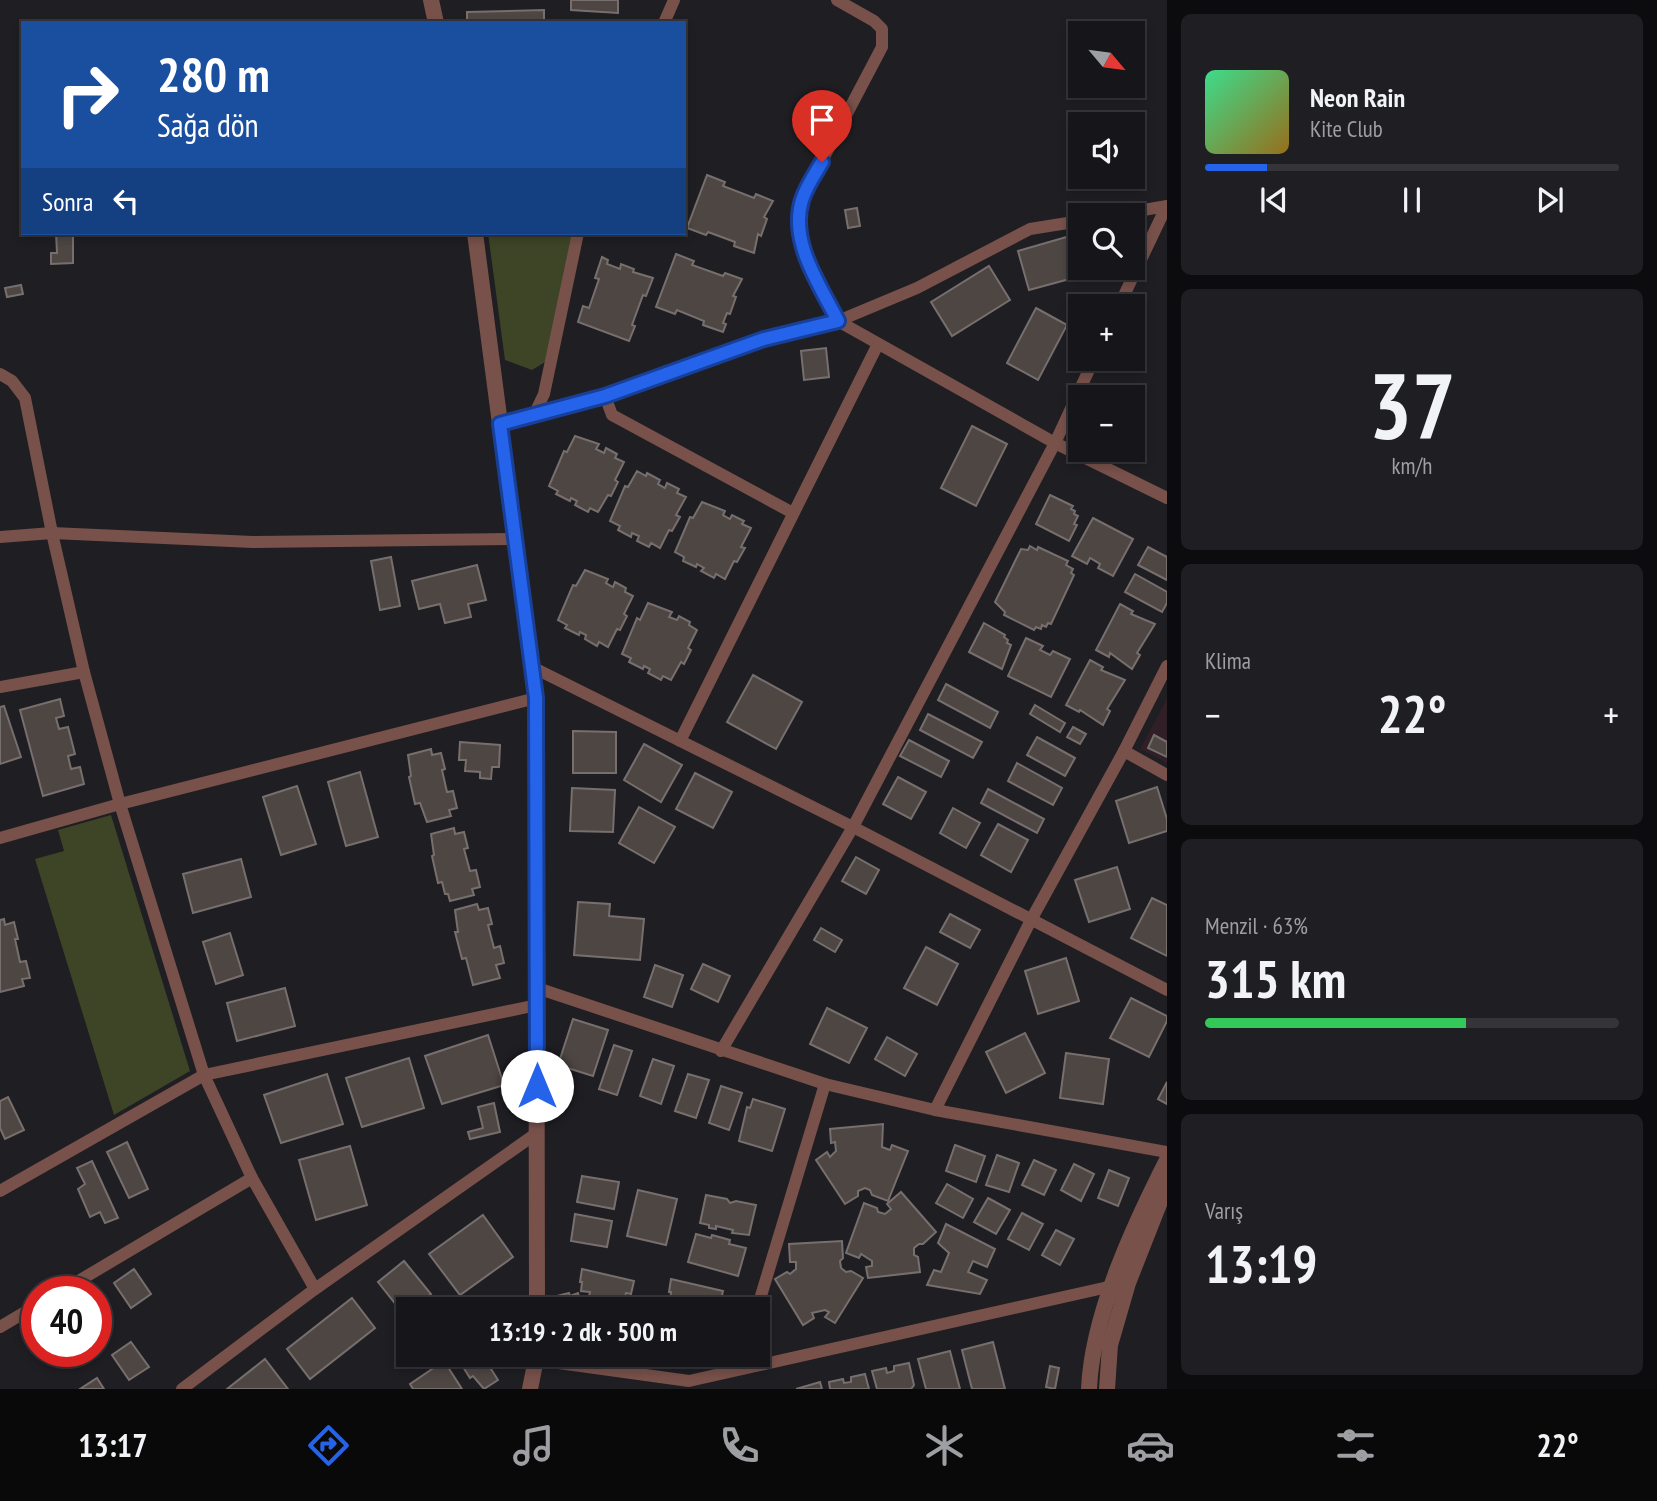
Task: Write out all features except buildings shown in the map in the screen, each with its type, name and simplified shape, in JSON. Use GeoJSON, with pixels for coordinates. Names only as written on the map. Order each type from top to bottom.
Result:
{"type":"FeatureCollection","features":[{"type":"Feature","properties":{"kind":"street"},"geometry":{"type":"LineString","coordinates":[[431,0],[436,21]]}},
{"type":"Feature","properties":{"kind":"street"},"geometry":{"type":"LineString","coordinates":[[665,21],[674,0]]}},
{"type":"Feature","properties":{"kind":"street"},"geometry":{"type":"LineString","coordinates":[[837,0],[874,21],[882,29],[882,47],[802,199],[797,224],[803,251],[838,321],[1055,443],[1167,498]]}},
{"type":"Feature","properties":{"kind":"street"},"geometry":{"type":"LineString","coordinates":[[1145,210],[1166,206]]}},
{"type":"Feature","properties":{"kind":"street"},"geometry":{"type":"LineString","coordinates":[[1125,294],[1166,206]]}},
{"type":"Feature","properties":{"kind":"street"},"geometry":{"type":"LineString","coordinates":[[500,424],[605,396],[764,339],[838,321],[917,288],[1030,229],[1068,223]]}},
{"type":"Feature","properties":{"kind":"street"},"geometry":{"type":"LineString","coordinates":[[475,235],[536,698],[537,1297]]}},
{"type":"Feature","properties":{"kind":"street"},"geometry":{"type":"LineString","coordinates":[[534,415],[544,394],[578,235]]}},
{"type":"Feature","properties":{"kind":"street"},"geometry":{"type":"LineString","coordinates":[[680,741],[878,344]]}},
{"type":"Feature","properties":{"kind":"street"},"geometry":{"type":"LineString","coordinates":[[721,1051],[853,827],[1055,443],[1088,371]]}},
{"type":"Feature","properties":{"kind":"street"},"geometry":{"type":"LineString","coordinates":[[0,374],[12,382],[25,398],[84,672],[120,804],[204,1075],[252,1178],[315,1289]]}},
{"type":"Feature","properties":{"kind":"street"},"geometry":{"type":"LineString","coordinates":[[605,396],[612,415],[793,513]]}},
{"type":"Feature","properties":{"kind":"street"},"geometry":{"type":"LineString","coordinates":[[0,537],[52,533],[253,542],[515,539]]}},
{"type":"Feature","properties":{"kind":"street"},"geometry":{"type":"LineString","coordinates":[[935,1110],[1031,920],[1124,751],[1167,666]]}},
{"type":"Feature","properties":{"kind":"street"},"geometry":{"type":"LineString","coordinates":[[532,667],[853,827],[1167,989]]}},
{"type":"Feature","properties":{"kind":"street"},"geometry":{"type":"LineString","coordinates":[[0,687],[84,672]]}},
{"type":"Feature","properties":{"kind":"street"},"geometry":{"type":"LineString","coordinates":[[0,838],[120,804],[536,698]]}},
{"type":"Feature","properties":{"kind":"street"},"geometry":{"type":"LineString","coordinates":[[1124,751],[1167,775]]}},
{"type":"Feature","properties":{"kind":"street"},"geometry":{"type":"LineString","coordinates":[[0,1191],[204,1075],[537,997],[825,1084],[935,1110],[1167,1152]]}},
{"type":"Feature","properties":{"kind":"street"},"geometry":{"type":"LineString","coordinates":[[761,1297],[825,1084]]}},
{"type":"Feature","properties":{"kind":"street"},"geometry":{"type":"LineString","coordinates":[[183,1389],[315,1289],[537,1133]]}},
{"type":"Feature","properties":{"kind":"street"},"geometry":{"type":"LineString","coordinates":[[1107,1389],[1110,1345],[1120,1285],[1137,1220],[1167,1160]]}},
{"type":"Feature","properties":{"kind":"street"},"geometry":{"type":"LineString","coordinates":[[87,1276],[252,1178]]}},
{"type":"Feature","properties":{"kind":"street"},"geometry":{"type":"LineString","coordinates":[[1088,1389],[1101,1320],[1167,1184]]}},
{"type":"Feature","properties":{"kind":"street"},"geometry":{"type":"LineString","coordinates":[[600,1367],[689,1381],[1120,1285]]}},
{"type":"Feature","properties":{"kind":"street"},"geometry":{"type":"LineString","coordinates":[[0,1327],[21,1315]]}},
{"type":"Feature","properties":{"kind":"street"},"geometry":{"type":"LineString","coordinates":[[530,1389],[535,1367]]}},
{"type":"Feature","properties":{"kind":"shaded area"},"geometry":{"type":"Polygon","coordinates":[[[1167,699],[1167,763],[1140,749],[1167,699]]]}},
{"type":"Feature","properties":{"kind":"green space"},"geometry":{"type":"Polygon","coordinates":[[[488,235],[574,235],[550,359],[532,370],[505,360],[488,235]]]}},
{"type":"Feature","properties":{"kind":"green space"},"geometry":{"type":"Polygon","coordinates":[[[111,815],[190,1071],[114,1115],[35,859],[64,851],[58,830],[111,815]]]}},
{"type":"Feature","properties":{"kind":"route"},"geometry":{"type":"LineString","coordinates":[[537,1086],[536,698],[500,424],[605,396],[764,339],[838,321],[803,251],[797,224],[802,199],[822,162]]}}]}
